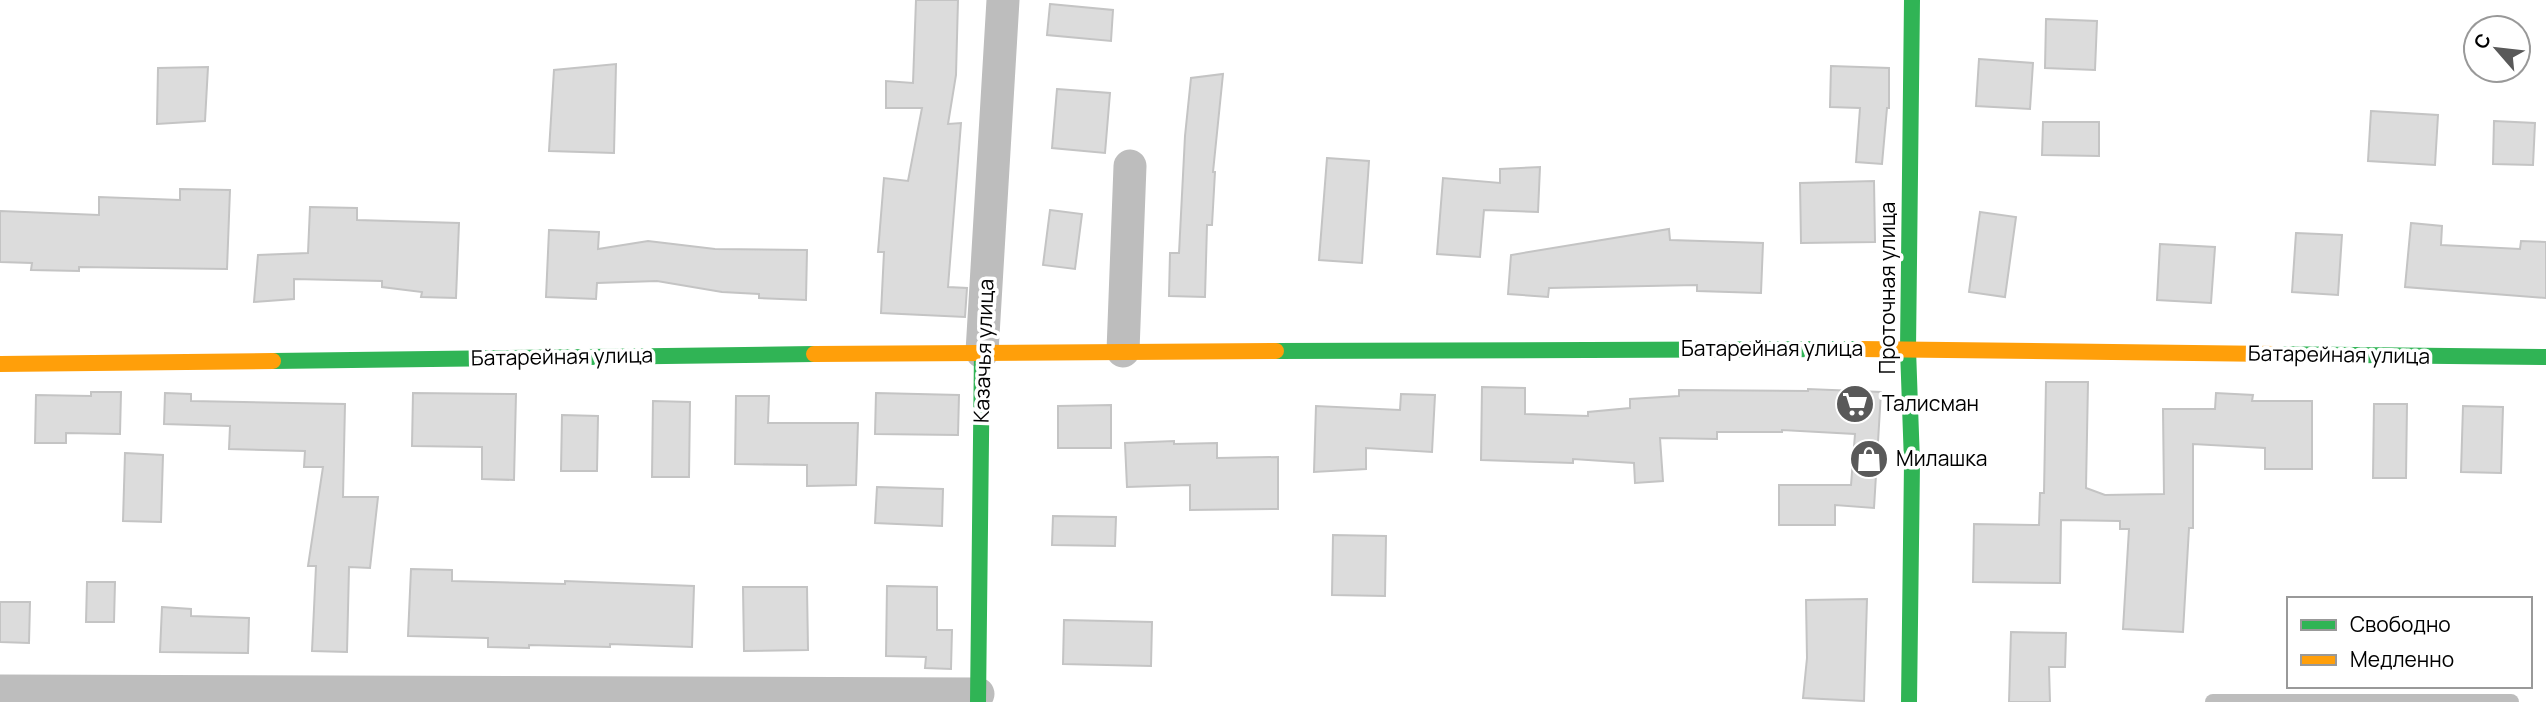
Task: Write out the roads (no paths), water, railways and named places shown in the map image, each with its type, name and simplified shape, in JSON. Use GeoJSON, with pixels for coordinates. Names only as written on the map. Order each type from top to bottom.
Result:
{"type":"FeatureCollection","features":[{"type":"Feature","properties":{"kind":"street","name":"Казачья улица"},"geometry":{"type":"LineString","coordinates":[[978,698],[982,352],[1003,0]]}},
{"type":"Feature","properties":{"kind":"street","name":"Проточная улица"},"geometry":{"type":"LineString","coordinates":[[1909,702],[1912,463],[1908,349],[1912,0]]}},
{"type":"Feature","properties":{"kind":"street"},"geometry":{"type":"LineString","coordinates":[[1123,351],[1130,166]]}},
{"type":"Feature","properties":{"kind":"street","name":"Батарейная улица"},"geometry":{"type":"LineString","coordinates":[[0,364],[1123,351],[1908,349],[2546,357]]}},
{"type":"Feature","properties":{"kind":"street"},"geometry":{"type":"LineString","coordinates":[[0,691],[978,698]]}},
{"type":"Feature","properties":{"kind":"lane"},"geometry":{"type":"LineString","coordinates":[[2213,702],[2511,702]]}},
{"type":"Feature","properties":{"kind":"place","name":"Талисман"},"geometry":{"type":"Point","coordinates":[1855,404]}},
{"type":"Feature","properties":{"kind":"place","name":"Милашка"},"geometry":{"type":"Point","coordinates":[1869,459]}}]}
